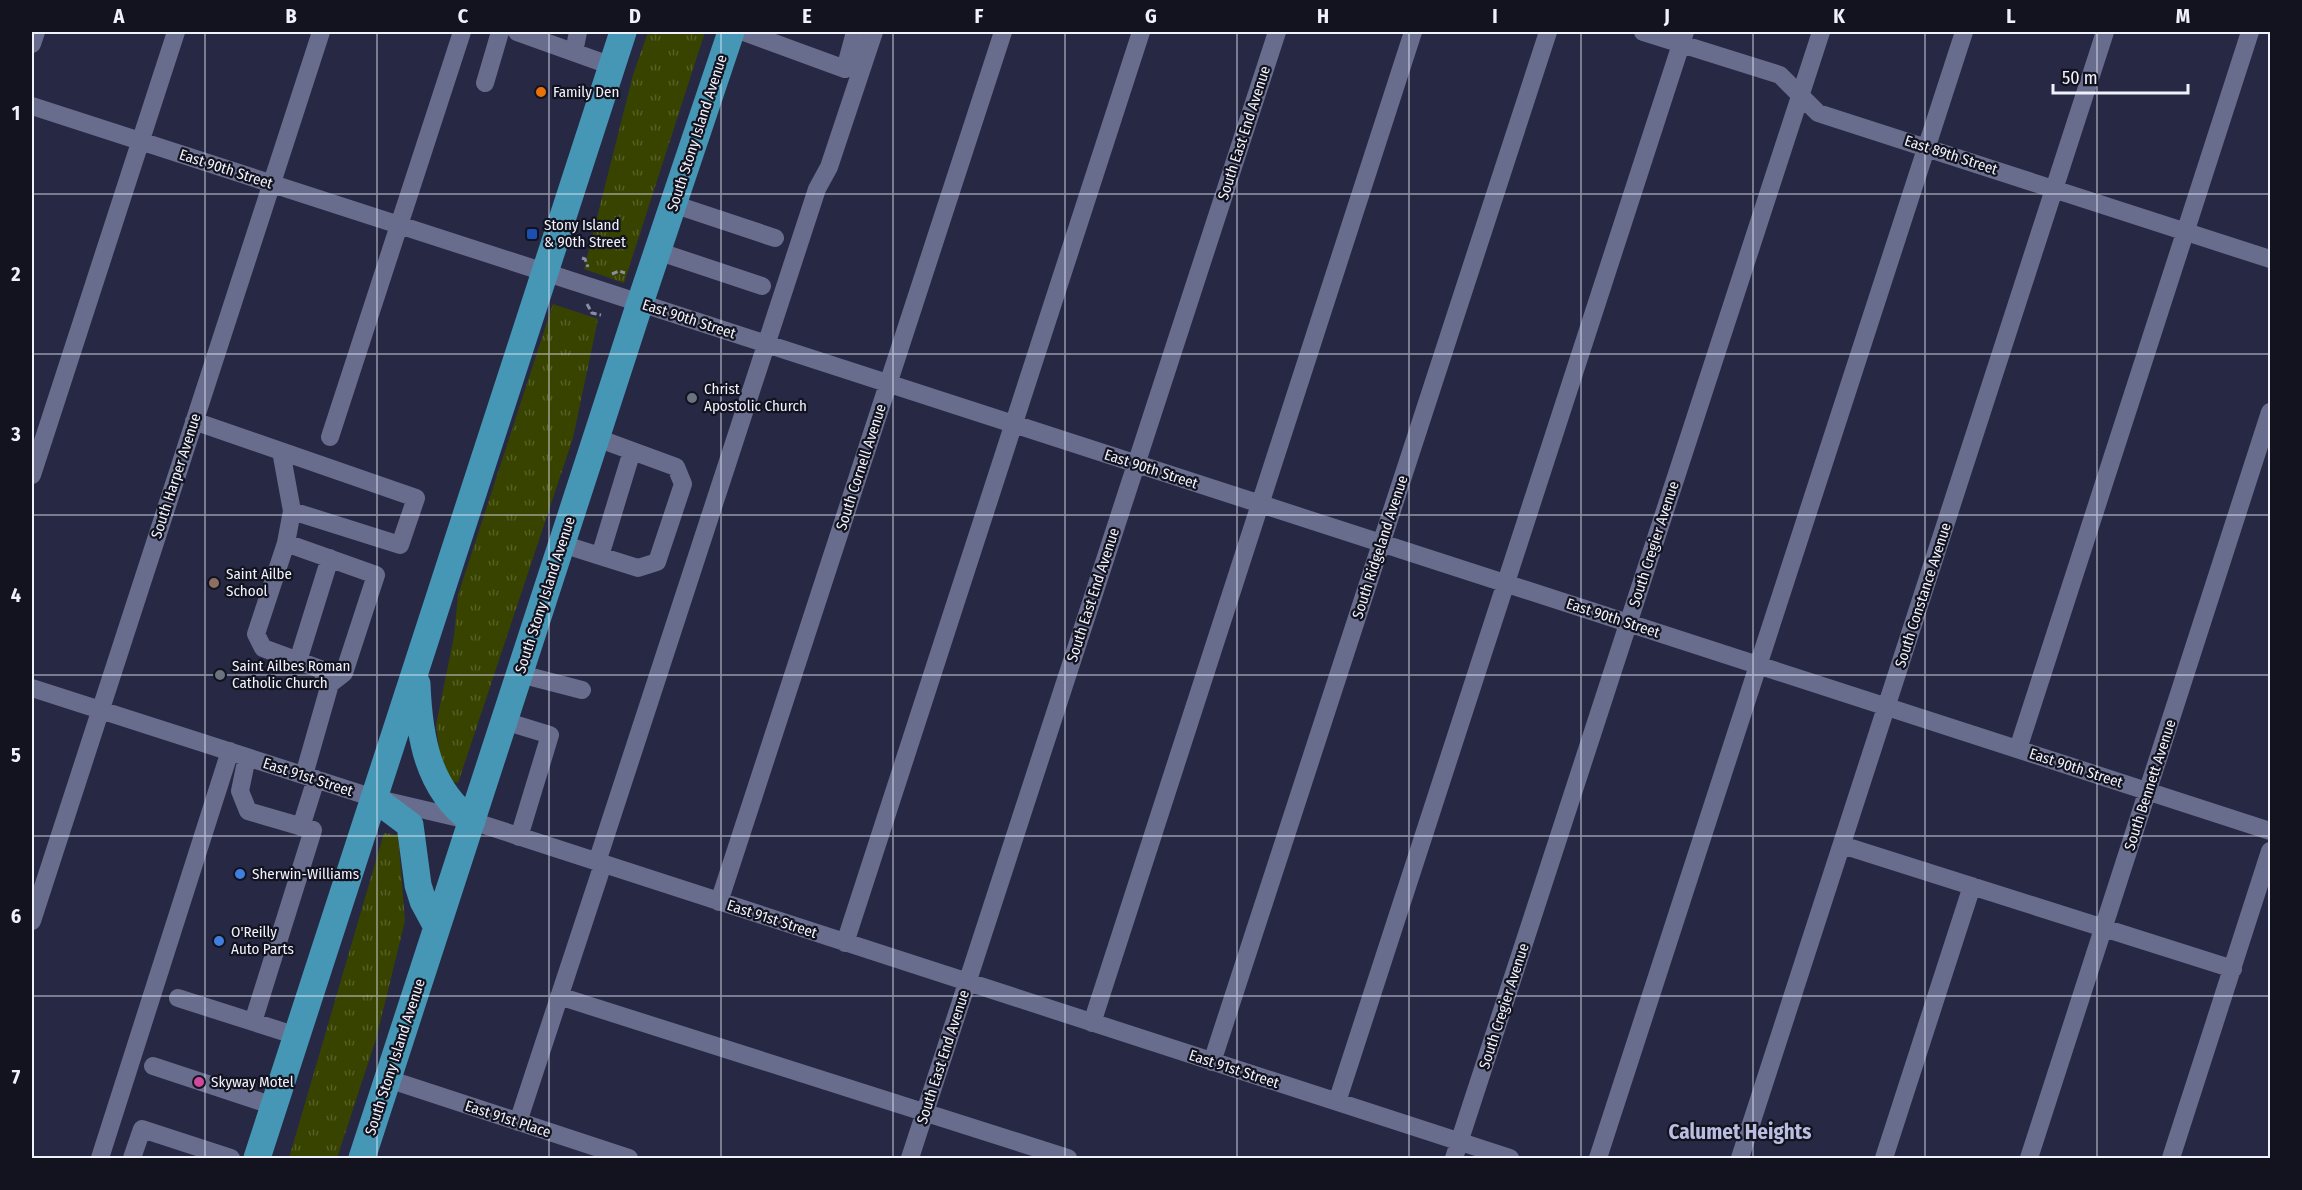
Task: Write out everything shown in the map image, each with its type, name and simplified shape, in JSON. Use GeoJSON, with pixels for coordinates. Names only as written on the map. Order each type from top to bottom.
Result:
{"type":"FeatureCollection","features":[{"type":"Feature","properties":{"kind":"highway"},"geometry":{"type":"LineString","coordinates":[[257,1158],[623,32]]}},
{"type":"Feature","properties":{"kind":"highway","name":"South Stony Island Avenue"},"geometry":{"type":"LineString","coordinates":[[362,1158],[657,251],[731,32]]}},
{"type":"Feature","properties":{"kind":"highway"},"geometry":{"type":"LineString","coordinates":[[417,668],[419,724],[433,773],[457,811],[472,821]]}},
{"type":"Feature","properties":{"kind":"highway"},"geometry":{"type":"LineString","coordinates":[[374,798],[410,825],[418,885],[423,901],[437,927]]}},
{"type":"Feature","properties":{"kind":"street"},"geometry":{"type":"LineString","coordinates":[[32,44],[36,32]]}},
{"type":"Feature","properties":{"kind":"street"},"geometry":{"type":"LineString","coordinates":[[32,475],[176,32]]}},
{"type":"Feature","properties":{"kind":"street","name":"South Harper Avenue"},"geometry":{"type":"LineString","coordinates":[[32,921],[321,32]]}},
{"type":"Feature","properties":{"kind":"street"},"geometry":{"type":"LineString","coordinates":[[330,437],[462,32]]}},
{"type":"Feature","properties":{"kind":"street"},"geometry":{"type":"LineString","coordinates":[[485,83],[500,32]]}},
{"type":"Feature","properties":{"kind":"street"},"geometry":{"type":"LineString","coordinates":[[517,32],[612,66]]}},
{"type":"Feature","properties":{"kind":"street"},"geometry":{"type":"LineString","coordinates":[[574,52],[578,32]]}},
{"type":"Feature","properties":{"kind":"street"},"geometry":{"type":"LineString","coordinates":[[744,32],[844,69],[855,32]]}},
{"type":"Feature","properties":{"kind":"street"},"geometry":{"type":"LineString","coordinates":[[518,1122],[766,345],[817,189],[829,167],[874,32]]}},
{"type":"Feature","properties":{"kind":"street","name":"South Cornell Avenue"},"geometry":{"type":"LineString","coordinates":[[719,902],[1003,32]]}},
{"type":"Feature","properties":{"kind":"street"},"geometry":{"type":"LineString","coordinates":[[845,943],[1141,32]]}},
{"type":"Feature","properties":{"kind":"street","name":"South East End Avenue"},"geometry":{"type":"LineString","coordinates":[[910,1158],[1277,32]]}},
{"type":"Feature","properties":{"kind":"street"},"geometry":{"type":"LineString","coordinates":[[1092,1023],[1413,32]]}},
{"type":"Feature","properties":{"kind":"street","name":"South Ridgeland Avenue"},"geometry":{"type":"LineString","coordinates":[[1212,1062],[1548,32]]}},
{"type":"Feature","properties":{"kind":"street","name":"East 89th Street"},"geometry":{"type":"LineString","coordinates":[[1643,32],[1683,38],[1780,75],[1818,112],[2271,259]]}},
{"type":"Feature","properties":{"kind":"street","name":"South Cregier Avenue"},"geometry":{"type":"LineString","coordinates":[[1457,1150],[1821,32]]}},
{"type":"Feature","properties":{"kind":"street"},"geometry":{"type":"LineString","coordinates":[[1598,1158],[1964,32]]}},
{"type":"Feature","properties":{"kind":"street","name":"South Constance Avenue"},"geometry":{"type":"LineString","coordinates":[[1740,1158],[2105,32]]}},
{"type":"Feature","properties":{"kind":"street"},"geometry":{"type":"LineString","coordinates":[[2018,749],[2250,32]]}},
{"type":"Feature","properties":{"kind":"street"},"geometry":{"type":"LineString","coordinates":[[1337,1102],[1683,38]]}},
{"type":"Feature","properties":{"kind":"street","name":"East 90th Street"},"geometry":{"type":"LineString","coordinates":[[32,106],[2271,831]]}},
{"type":"Feature","properties":{"kind":"street"},"geometry":{"type":"LineString","coordinates":[[673,204],[775,238]]}},
{"type":"Feature","properties":{"kind":"street"},"geometry":{"type":"LineString","coordinates":[[657,251],[762,286]]}},
{"type":"Feature","properties":{"kind":"street","name":"South Bennett Avenue"},"geometry":{"type":"LineString","coordinates":[[2029,1158],[2271,412]]}},
{"type":"Feature","properties":{"kind":"street"},"geometry":{"type":"LineString","coordinates":[[194,421],[416,498],[400,545],[292,511]]}},
{"type":"Feature","properties":{"kind":"street"},"geometry":{"type":"LineString","coordinates":[[562,544],[638,568],[657,562],[683,484],[676,467],[597,438]]}},
{"type":"Feature","properties":{"kind":"street"},"geometry":{"type":"LineString","coordinates":[[281,451],[292,511],[286,543],[256,634],[263,648],[320,669],[330,684]]}},
{"type":"Feature","properties":{"kind":"street"},"geometry":{"type":"LineString","coordinates":[[600,556],[632,451]]}},
{"type":"Feature","properties":{"kind":"street"},"geometry":{"type":"LineString","coordinates":[[286,543],[376,575],[344,673],[330,684],[301,827]]}},
{"type":"Feature","properties":{"kind":"street"},"geometry":{"type":"LineString","coordinates":[[298,661],[330,558]]}},
{"type":"Feature","properties":{"kind":"street"},"geometry":{"type":"LineString","coordinates":[[520,674],[582,690]]}},
{"type":"Feature","properties":{"kind":"street","name":"East 91st Street"},"geometry":{"type":"LineString","coordinates":[[32,687],[374,798],[472,821],[1337,1102],[1457,1150],[1510,1158]]}},
{"type":"Feature","properties":{"kind":"street"},"geometry":{"type":"LineString","coordinates":[[504,721],[550,735],[519,837]]}},
{"type":"Feature","properties":{"kind":"street"},"geometry":{"type":"LineString","coordinates":[[238,754],[240,791],[248,811],[313,830],[253,1022]]}},
{"type":"Feature","properties":{"kind":"street"},"geometry":{"type":"LineString","coordinates":[[100,1158],[238,754]]}},
{"type":"Feature","properties":{"kind":"street"},"geometry":{"type":"LineString","coordinates":[[1842,845],[2233,969]]}},
{"type":"Feature","properties":{"kind":"street"},"geometry":{"type":"LineString","coordinates":[[2171,1158],[2271,851]]}},
{"type":"Feature","properties":{"kind":"street"},"geometry":{"type":"LineString","coordinates":[[1884,1158],[1972,886]]}},
{"type":"Feature","properties":{"kind":"street"},"geometry":{"type":"LineString","coordinates":[[559,996],[1068,1158]]}},
{"type":"Feature","properties":{"kind":"street"},"geometry":{"type":"LineString","coordinates":[[178,998],[297,1036]]}},
{"type":"Feature","properties":{"kind":"street"},"geometry":{"type":"LineString","coordinates":[[153,1066],[274,1106]]}},
{"type":"Feature","properties":{"kind":"street","name":"East 91st Place"},"geometry":{"type":"LineString","coordinates":[[388,1079],[629,1158]]}},
{"type":"Feature","properties":{"kind":"street"},"geometry":{"type":"LineString","coordinates":[[132,1158],[141,1129],[231,1158]]}},
{"type":"Feature","properties":{"kind":"path"},"geometry":{"type":"LineString","coordinates":[[582,258],[585,259],[588,267],[596,270]]}},
{"type":"Feature","properties":{"kind":"path"},"geometry":{"type":"LineString","coordinates":[[604,272],[611,275],[619,271],[625,273]]}},
{"type":"Feature","properties":{"kind":"path"},"geometry":{"type":"LineString","coordinates":[[578,301],[587,304],[592,313],[601,315]]}},
{"type":"Feature","properties":{"kind":"green space"},"geometry":{"type":"Polygon","coordinates":[[[648,32],[705,32],[624,283],[584,269],[633,75],[648,32]]]}},
{"type":"Feature","properties":{"kind":"green space"},"geometry":{"type":"Polygon","coordinates":[[[553,304],[598,319],[573,438],[458,783],[443,779],[436,725],[454,636],[458,595],[553,304]]]}},
{"type":"Feature","properties":{"kind":"green space"},"geometry":{"type":"Polygon","coordinates":[[[384,833],[398,835],[405,921],[376,1039],[337,1158],[289,1158],[384,833]]]}},
{"type":"Feature","properties":{"kind":"place","name":"Family Den"},"geometry":{"type":"Point","coordinates":[541,92]}},
{"type":"Feature","properties":{"kind":"place","name":"Stony Island & 90th Street"},"geometry":{"type":"Point","coordinates":[532,234]}},
{"type":"Feature","properties":{"kind":"place","name":"Christ Apostolic Church"},"geometry":{"type":"Point","coordinates":[692,398]}},
{"type":"Feature","properties":{"kind":"place","name":"Saint Ailbe School"},"geometry":{"type":"Point","coordinates":[214,583]}},
{"type":"Feature","properties":{"kind":"place","name":"Saint Ailbes Roman Catholic Church"},"geometry":{"type":"Point","coordinates":[220,675]}},
{"type":"Feature","properties":{"kind":"place","name":"Sherwin-Williams"},"geometry":{"type":"Point","coordinates":[240,874]}},
{"type":"Feature","properties":{"kind":"place","name":"O'Reilly Auto Parts"},"geometry":{"type":"Point","coordinates":[219,941]}},
{"type":"Feature","properties":{"kind":"place","name":"Skyway Motel"},"geometry":{"type":"Point","coordinates":[199,1082]}},
{"type":"Feature","properties":{"kind":"district","name":"Calumet Heights"},"geometry":{"type":"Point","coordinates":[1740,1132]}}]}
